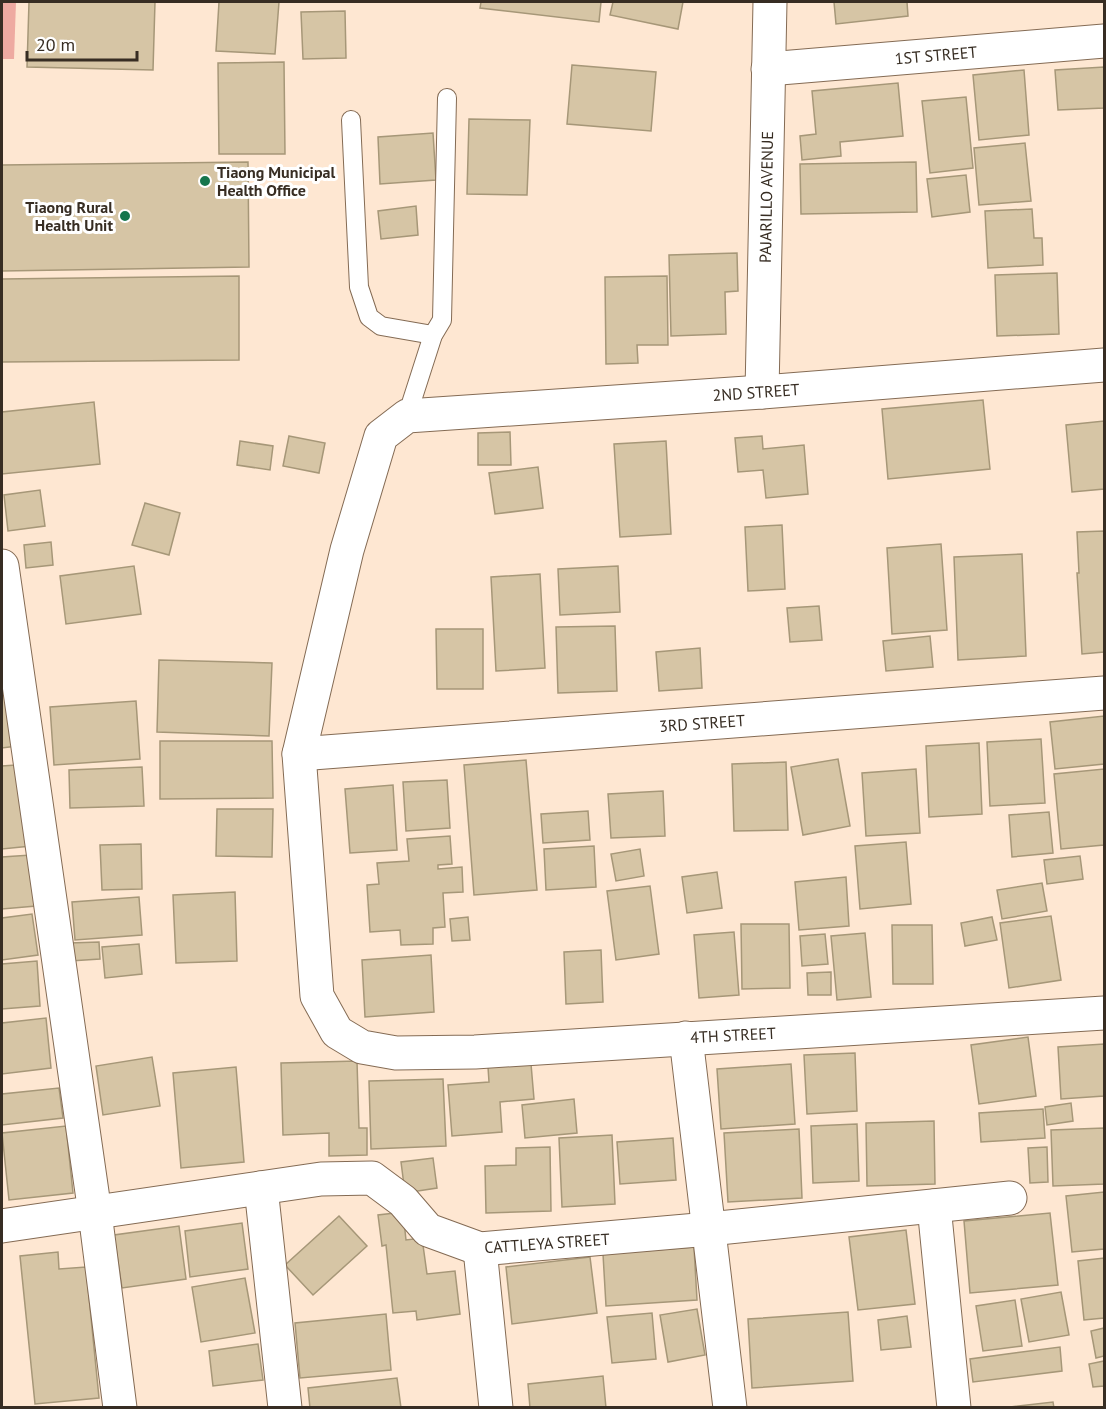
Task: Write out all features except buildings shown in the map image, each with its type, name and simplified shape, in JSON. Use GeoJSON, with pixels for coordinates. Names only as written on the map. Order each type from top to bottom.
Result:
{"type":"FeatureCollection","features":[{"type":"Feature","properties":{"kind":"street","name":"PAJARILLO AVENUE"},"geometry":{"type":"LineString","coordinates":[[762,392],[770,2]]}},
{"type":"Feature","properties":{"kind":"street","name":"1ST STREET"},"geometry":{"type":"LineString","coordinates":[[768,69],[1104,40]]}},
{"type":"Feature","properties":{"kind":"street","name":"2ND STREET"},"geometry":{"type":"LineString","coordinates":[[407,416],[762,392],[1104,365]]}},
{"type":"Feature","properties":{"kind":"street"},"geometry":{"type":"LineString","coordinates":[[299,754],[347,550],[381,436],[407,416]]}},
{"type":"Feature","properties":{"kind":"street"},"geometry":{"type":"LineString","coordinates":[[2,566],[95,1213],[120,1407]]}},
{"type":"Feature","properties":{"kind":"street","name":"3RD STREET"},"geometry":{"type":"LineString","coordinates":[[299,754],[1104,693]]}},
{"type":"Feature","properties":{"kind":"street","name":"4TH STREET"},"geometry":{"type":"LineString","coordinates":[[299,754],[316,996],[337,1032],[362,1047],[396,1053],[475,1052],[1104,1013]]}},
{"type":"Feature","properties":{"kind":"street"},"geometry":{"type":"LineString","coordinates":[[686,1038],[730,1407]]}},
{"type":"Feature","properties":{"kind":"street","name":"CATTLEYA STREET"},"geometry":{"type":"LineString","coordinates":[[2,1226],[321,1179],[372,1178],[403,1201],[428,1230],[480,1249],[709,1229],[1010,1198]]}},
{"type":"Feature","properties":{"kind":"street"},"geometry":{"type":"LineString","coordinates":[[261,1188],[285,1407]]}},
{"type":"Feature","properties":{"kind":"street"},"geometry":{"type":"LineString","coordinates":[[934,1206],[954,1407]]}},
{"type":"Feature","properties":{"kind":"street"},"geometry":{"type":"LineString","coordinates":[[480,1249],[496,1407]]}},
{"type":"Feature","properties":{"kind":"lane"},"geometry":{"type":"LineString","coordinates":[[407,416],[433,336],[442,320],[447,98]]}},
{"type":"Feature","properties":{"kind":"lane"},"geometry":{"type":"LineString","coordinates":[[351,120],[359,286],[369,316],[381,326],[433,336]]}},
{"type":"Feature","properties":{"kind":"shaded area"},"geometry":{"type":"Polygon","coordinates":[[[2,2],[16,2],[14,59],[2,59],[2,2]]]}},
{"type":"Feature","properties":{"kind":"place","name":"Tiaong Municipal Health Office"},"geometry":{"type":"Point","coordinates":[205,181]}},
{"type":"Feature","properties":{"kind":"place","name":"Tiaong Rural Health Unit"},"geometry":{"type":"Point","coordinates":[125,216]}}]}
